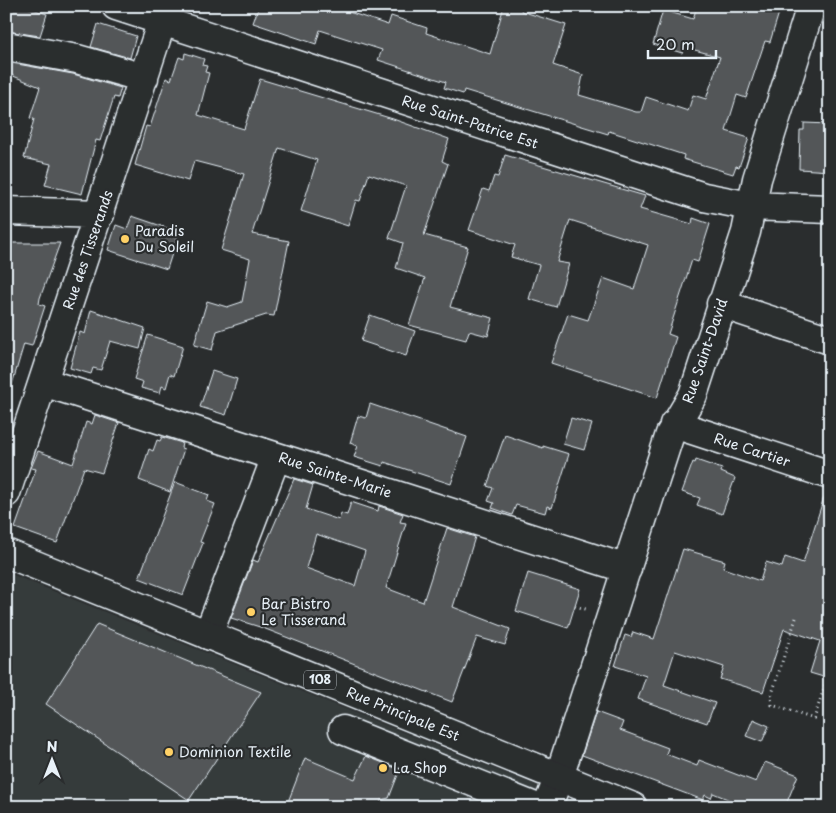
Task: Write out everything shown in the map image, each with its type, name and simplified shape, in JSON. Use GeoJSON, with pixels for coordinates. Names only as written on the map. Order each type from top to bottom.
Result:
{"type":"FeatureCollection","features":[{"type":"Feature","properties":{"kind":"street","name":"Rue Saint-Patrice Est"},"geometry":{"type":"LineString","coordinates":[[116,6],[165,14],[704,197],[750,206],[830,209]]}},
{"type":"Feature","properties":{"kind":"street","name":"Rue Saint-David"},"geometry":{"type":"LineString","coordinates":[[547,807],[559,776],[674,424],[692,396],[746,232],[750,206],[811,6]]}},
{"type":"Feature","properties":{"kind":"street","name":"Rue des Tisserands"},"geometry":{"type":"LineString","coordinates":[[6,493],[165,14]]}},
{"type":"Feature","properties":{"kind":"street"},"geometry":{"type":"LineString","coordinates":[[6,46],[77,59],[144,78]]}},
{"type":"Feature","properties":{"kind":"street"},"geometry":{"type":"LineString","coordinates":[[6,211],[100,214]]}},
{"type":"Feature","properties":{"kind":"street"},"geometry":{"type":"LineString","coordinates":[[721,304],[830,340]]}},
{"type":"Feature","properties":{"kind":"street","name":"Rue Sainte-Marie"},"geometry":{"type":"LineString","coordinates":[[43,382],[627,569]]}},
{"type":"Feature","properties":{"kind":"street","name":"Rue Cartier"},"geometry":{"type":"LineString","coordinates":[[674,424],[830,475]]}},
{"type":"Feature","properties":{"kind":"street"},"geometry":{"type":"LineString","coordinates":[[208,635],[276,457]]}},
{"type":"Feature","properties":{"kind":"street","name":"Rue Principale Est"},"geometry":{"type":"LineString","coordinates":[[6,553],[633,807]]}},
{"type":"Feature","properties":{"kind":"street"},"geometry":{"type":"LineString","coordinates":[[343,730],[535,807]]}},
{"type":"Feature","properties":{"kind":"path"},"geometry":{"type":"LineString","coordinates":[[796,618],[771,697],[772,705],[814,719],[826,682],[830,683]]}},
{"type":"Feature","properties":{"kind":"shaded area"},"geometry":{"type":"Polygon","coordinates":[[[6,572],[420,739],[590,807],[6,807],[6,572]]]}},
{"type":"Feature","properties":{"kind":"building"},"geometry":{"type":"Polygon","coordinates":[[[6,6],[24,6],[47,14],[40,36],[6,31],[6,6]]]}},
{"type":"Feature","properties":{"kind":"building"},"geometry":{"type":"Polygon","coordinates":[[[259,6],[331,6],[388,25],[391,16],[427,28],[426,33],[490,54],[504,6],[523,6],[521,11],[566,25],[553,65],[583,75],[579,95],[641,112],[646,97],[688,111],[693,95],[706,99],[720,57],[684,47],[682,53],[653,44],[663,10],[693,19],[697,6],[781,6],[770,42],[765,41],[746,98],[737,95],[726,131],[749,138],[739,167],[736,166],[733,174],[683,159],[684,155],[609,131],[608,134],[464,90],[463,94],[444,88],[446,82],[378,60],[382,50],[320,30],[316,44],[253,23],[259,6]]]}},
{"type":"Feature","properties":{"kind":"building"},"geometry":{"type":"Polygon","coordinates":[[[98,24],[136,36],[130,58],[91,47],[98,24]]]}},
{"type":"Feature","properties":{"kind":"building"},"geometry":{"type":"Polygon","coordinates":[[[185,53],[204,59],[202,65],[207,66],[205,72],[209,73],[198,115],[244,129],[260,79],[393,119],[449,139],[442,161],[448,164],[424,235],[468,247],[450,307],[493,318],[488,336],[469,331],[466,340],[409,325],[425,278],[396,268],[403,243],[389,238],[406,186],[369,174],[360,201],[356,200],[348,226],[301,211],[317,160],[279,148],[252,234],[289,241],[274,316],[266,315],[217,331],[212,350],[194,345],[207,301],[227,307],[242,302],[250,259],[221,250],[244,174],[194,161],[188,181],[135,165],[146,126],[150,127],[166,78],[171,80],[179,57],[184,59],[185,53]]]}},
{"type":"Feature","properties":{"kind":"building"},"geometry":{"type":"Polygon","coordinates":[[[6,62],[73,74],[121,88],[118,98],[114,97],[100,141],[96,140],[82,194],[45,185],[51,164],[24,158],[34,119],[30,118],[40,87],[6,73],[6,62]]]}},
{"type":"Feature","properties":{"kind":"building"},"geometry":{"type":"Polygon","coordinates":[[[804,123],[830,124],[830,171],[799,169],[800,130],[804,130],[804,123]]]}},
{"type":"Feature","properties":{"kind":"building"},"geometry":{"type":"Polygon","coordinates":[[[505,155],[645,196],[640,209],[692,224],[693,218],[710,224],[698,262],[692,260],[668,334],[676,337],[657,398],[551,363],[568,314],[588,320],[603,278],[634,289],[648,245],[570,220],[557,262],[569,264],[556,307],[529,299],[539,265],[511,257],[515,245],[469,230],[483,189],[489,191],[494,176],[498,177],[505,155]]]}},
{"type":"Feature","properties":{"kind":"building"},"geometry":{"type":"Polygon","coordinates":[[[132,216],[179,232],[167,269],[108,250],[116,225],[127,229],[132,216]]]}},
{"type":"Feature","properties":{"kind":"building"},"geometry":{"type":"Polygon","coordinates":[[[6,243],[60,243],[40,298],[39,304],[45,306],[32,346],[24,344],[11,388],[6,388],[6,243]]]}},
{"type":"Feature","properties":{"kind":"building"},"geometry":{"type":"Polygon","coordinates":[[[91,310],[145,328],[140,349],[110,341],[101,370],[93,368],[91,374],[70,368],[80,332],[85,334],[91,310]]]}},
{"type":"Feature","properties":{"kind":"building"},"geometry":{"type":"Polygon","coordinates":[[[370,315],[415,331],[406,356],[361,341],[370,315]]]}},
{"type":"Feature","properties":{"kind":"building"},"geometry":{"type":"Polygon","coordinates":[[[148,335],[183,346],[174,376],[170,374],[166,388],[162,386],[160,393],[141,388],[143,382],[134,379],[148,335]]]}},
{"type":"Feature","properties":{"kind":"building"},"geometry":{"type":"Polygon","coordinates":[[[212,371],[237,379],[226,415],[200,407],[212,371]]]}},
{"type":"Feature","properties":{"kind":"building"},"geometry":{"type":"Polygon","coordinates":[[[370,404],[467,437],[451,484],[384,462],[383,466],[354,457],[358,446],[350,443],[358,416],[366,418],[370,404]]]}},
{"type":"Feature","properties":{"kind":"building"},"geometry":{"type":"Polygon","coordinates":[[[95,415],[119,423],[102,473],[84,468],[57,543],[15,528],[36,469],[31,468],[38,451],[73,464],[86,422],[92,424],[95,415]]]}},
{"type":"Feature","properties":{"kind":"building"},"geometry":{"type":"Polygon","coordinates":[[[571,418],[592,424],[584,450],[563,444],[571,418]]]}},
{"type":"Feature","properties":{"kind":"building"},"geometry":{"type":"Polygon","coordinates":[[[505,435],[543,448],[543,446],[569,454],[552,508],[547,506],[545,513],[516,505],[512,515],[492,508],[494,503],[488,501],[493,488],[487,486],[505,435]]]}},
{"type":"Feature","properties":{"kind":"building"},"geometry":{"type":"Polygon","coordinates":[[[162,437],[182,443],[181,448],[184,449],[170,492],[139,480],[149,449],[153,451],[157,440],[160,441],[162,437]]]}},
{"type":"Feature","properties":{"kind":"building"},"geometry":{"type":"Polygon","coordinates":[[[696,460],[722,469],[721,472],[735,478],[722,514],[697,505],[700,498],[682,492],[693,462],[695,463],[696,460]]]}},
{"type":"Feature","properties":{"kind":"building"},"geometry":{"type":"Polygon","coordinates":[[[294,479],[313,485],[306,509],[339,520],[341,513],[347,515],[351,502],[378,511],[379,506],[403,514],[400,522],[406,523],[386,588],[423,602],[447,528],[475,537],[453,607],[510,629],[505,645],[477,637],[452,702],[263,628],[231,618],[253,560],[258,562],[294,479]],[[316,534],[306,568],[355,586],[365,551],[316,534]]]}},
{"type":"Feature","properties":{"kind":"building"},"geometry":{"type":"Polygon","coordinates":[[[175,482],[209,495],[207,501],[215,504],[200,542],[203,543],[183,595],[139,578],[175,482]]]}},
{"type":"Feature","properties":{"kind":"building"},"geometry":{"type":"Polygon","coordinates":[[[826,491],[830,491],[830,679],[810,673],[820,641],[784,629],[763,692],[720,679],[724,667],[675,651],[664,685],[715,703],[707,723],[638,699],[646,676],[615,666],[625,635],[631,637],[633,632],[654,639],[683,549],[725,561],[723,568],[760,581],[766,562],[782,567],[785,557],[803,563],[826,491]]]}},
{"type":"Feature","properties":{"kind":"building"},"geometry":{"type":"Polygon","coordinates":[[[528,573],[580,589],[568,628],[516,611],[528,573]]]}},
{"type":"Feature","properties":{"kind":"building","name":"Dominion Textile"},"geometry":{"type":"Polygon","coordinates":[[[97,624],[261,692],[189,800],[46,704],[97,624]]]}},
{"type":"Feature","properties":{"kind":"building"},"geometry":{"type":"Polygon","coordinates":[[[596,712],[623,722],[620,730],[668,748],[666,754],[697,766],[699,760],[756,782],[765,762],[798,775],[785,807],[747,807],[713,793],[711,798],[705,795],[703,800],[582,755],[596,712]]]}},
{"type":"Feature","properties":{"kind":"building"},"geometry":{"type":"Polygon","coordinates":[[[753,719],[769,726],[762,742],[746,736],[753,719]]]}},
{"type":"Feature","properties":{"kind":"building","name":"Dominion Textile"},"geometry":{"type":"Polygon","coordinates":[[[366,756],[398,769],[399,772],[389,798],[381,800],[379,807],[286,807],[305,758],[355,779],[366,756]]]}},
{"type":"Feature","properties":{"kind":"place","name":"Paradis Du Soleil"},"geometry":{"type":"Point","coordinates":[125,239]}},
{"type":"Feature","properties":{"kind":"place","name":"Bar Bistro Le Tisserand"},"geometry":{"type":"Point","coordinates":[251,612]}},
{"type":"Feature","properties":{"kind":"place","name":"Dominion Textile"},"geometry":{"type":"Point","coordinates":[169,752]}},
{"type":"Feature","properties":{"kind":"place","name":"La Shop"},"geometry":{"type":"Point","coordinates":[383,768]}}]}
